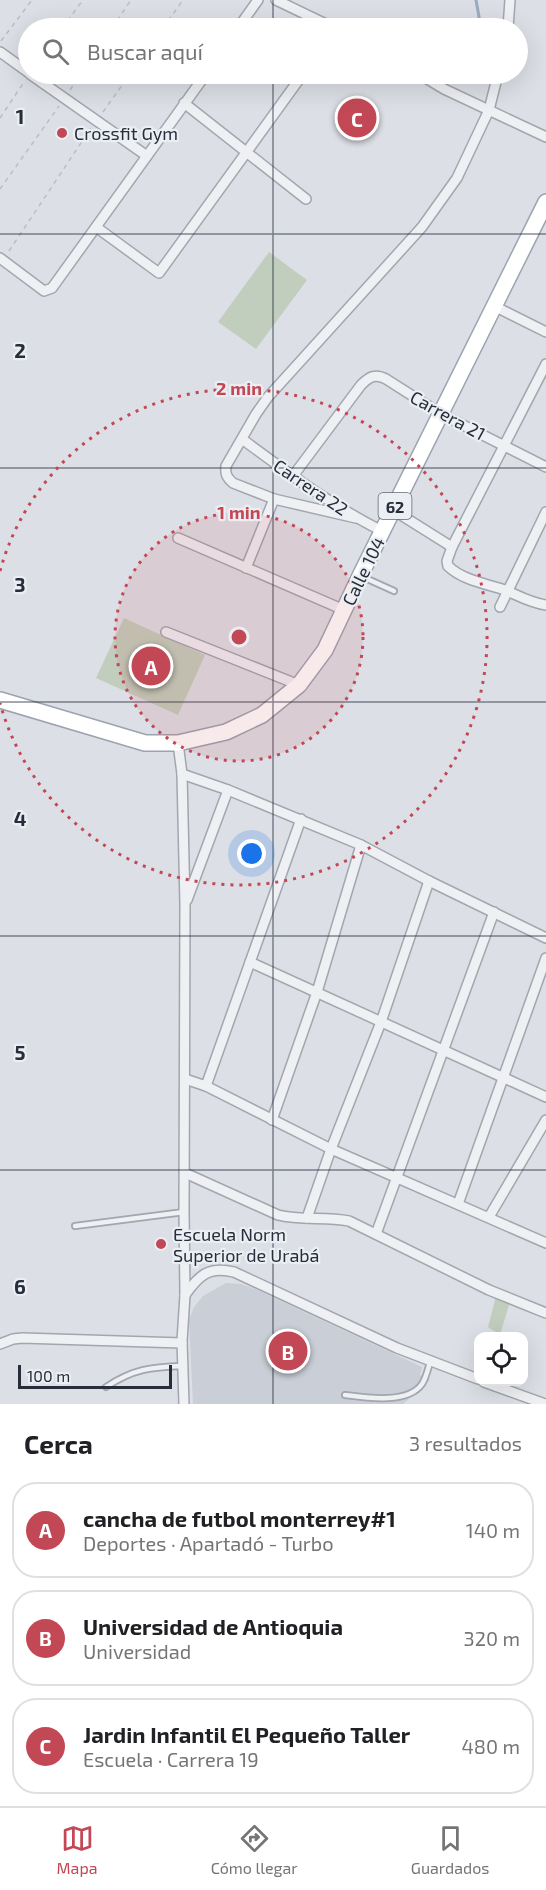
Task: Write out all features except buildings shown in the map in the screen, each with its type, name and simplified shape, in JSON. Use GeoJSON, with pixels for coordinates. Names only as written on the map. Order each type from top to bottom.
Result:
{"type":"FeatureCollection","features":[{"type":"Feature","properties":{"kind":"main road","name":"Calle 104"},"geometry":{"type":"LineString","coordinates":[[178,743],[226,732],[262,714],[299,685],[326,650],[382,531],[546,202]]}},
{"type":"Feature","properties":{"kind":"main road","name":"62"},"geometry":{"type":"LineString","coordinates":[[0,700],[145,743],[178,743]]}},
{"type":"Feature","properties":{"kind":"street"},"geometry":{"type":"LineString","coordinates":[[245,18],[258,0]]}},
{"type":"Feature","properties":{"kind":"street"},"geometry":{"type":"LineString","coordinates":[[276,0],[313,18]]}},
{"type":"Feature","properties":{"kind":"street"},"geometry":{"type":"LineString","coordinates":[[509,18],[510,0]]}},
{"type":"Feature","properties":{"kind":"street"},"geometry":{"type":"LineString","coordinates":[[0,52],[18,65]]}},
{"type":"Feature","properties":{"kind":"street"},"geometry":{"type":"LineString","coordinates":[[45,84],[147,156]]}},
{"type":"Feature","properties":{"kind":"street"},"geometry":{"type":"LineString","coordinates":[[1,261],[44,291],[52,288],[198,84]]}},
{"type":"Feature","properties":{"kind":"street"},"geometry":{"type":"LineString","coordinates":[[96,227],[159,273],[296,84]]}},
{"type":"Feature","properties":{"kind":"street"},"geometry":{"type":"LineString","coordinates":[[436,84],[546,137]]}},
{"type":"Feature","properties":{"kind":"street"},"geometry":{"type":"LineString","coordinates":[[356,518],[274,499],[233,483],[225,473],[226,466],[268,397],[422,226],[456,178],[489,111],[496,84]]}},
{"type":"Feature","properties":{"kind":"street"},"geometry":{"type":"LineString","coordinates":[[184,103],[306,199]]}},
{"type":"Feature","properties":{"kind":"street"},"geometry":{"type":"LineString","coordinates":[[494,306],[546,333]]}},
{"type":"Feature","properties":{"kind":"street"},"geometry":{"type":"LineString","coordinates":[[546,364],[452,547],[447,561],[453,571],[546,605]]}},
{"type":"Feature","properties":{"kind":"street","name":"Carrera 21"},"geometry":{"type":"LineString","coordinates":[[293,476],[367,379],[379,376],[441,414],[546,467]]}},
{"type":"Feature","properties":{"kind":"street","name":"Carrera 22"},"geometry":{"type":"LineString","coordinates":[[242,439],[356,518],[382,531]]}},
{"type":"Feature","properties":{"kind":"street"},"geometry":{"type":"LineString","coordinates":[[246,568],[274,499]]}},
{"type":"Feature","properties":{"kind":"street"},"geometry":{"type":"LineString","coordinates":[[393,510],[452,547]]}},
{"type":"Feature","properties":{"kind":"street"},"geometry":{"type":"LineString","coordinates":[[500,607],[546,512]]}},
{"type":"Feature","properties":{"kind":"street"},"geometry":{"type":"LineString","coordinates":[[178,538],[344,610]]}},
{"type":"Feature","properties":{"kind":"street"},"geometry":{"type":"LineString","coordinates":[[166,632],[299,685]]}},
{"type":"Feature","properties":{"kind":"street"},"geometry":{"type":"LineString","coordinates":[[178,743],[182,774],[185,905],[185,1295],[182,1343],[184,1404]]}},
{"type":"Feature","properties":{"kind":"street"},"geometry":{"type":"LineString","coordinates":[[182,774],[228,790],[361,845],[546,938]]}},
{"type":"Feature","properties":{"kind":"street"},"geometry":{"type":"LineString","coordinates":[[185,905],[228,790]]}},
{"type":"Feature","properties":{"kind":"street"},"geometry":{"type":"LineString","coordinates":[[206,1086],[301,819]]}},
{"type":"Feature","properties":{"kind":"street"},"geometry":{"type":"LineString","coordinates":[[272,1120],[317,992],[361,845]]}},
{"type":"Feature","properties":{"kind":"street"},"geometry":{"type":"LineString","coordinates":[[308,1218],[331,1149],[381,1022],[429,881]]}},
{"type":"Feature","properties":{"kind":"street"},"geometry":{"type":"LineString","coordinates":[[376,1234],[494,912]]}},
{"type":"Feature","properties":{"kind":"street"},"geometry":{"type":"LineString","coordinates":[[458,1204],[546,958]]}},
{"type":"Feature","properties":{"kind":"street"},"geometry":{"type":"LineString","coordinates":[[250,962],[546,1097]]}},
{"type":"Feature","properties":{"kind":"street"},"geometry":{"type":"LineString","coordinates":[[185,1079],[206,1086],[331,1149],[545,1240]]}},
{"type":"Feature","properties":{"kind":"street"},"geometry":{"type":"LineString","coordinates":[[489,1217],[546,1120]]}},
{"type":"Feature","properties":{"kind":"street"},"geometry":{"type":"LineString","coordinates":[[185,1173],[278,1215],[290,1218],[349,1221],[489,1290],[546,1313]]}},
{"type":"Feature","properties":{"kind":"street"},"geometry":{"type":"LineString","coordinates":[[185,1295],[195,1281],[212,1270],[222,1269],[234,1272],[397,1348],[474,1378]]}},
{"type":"Feature","properties":{"kind":"street"},"geometry":{"type":"LineString","coordinates":[[0,1344],[22,1338],[182,1343]]}},
{"type":"Feature","properties":{"kind":"street"},"geometry":{"type":"LineString","coordinates":[[495,1386],[545,1404]]}},
{"type":"Feature","properties":{"kind":"lane"},"geometry":{"type":"LineString","coordinates":[[360,576],[394,591]]}},
{"type":"Feature","properties":{"kind":"lane"},"geometry":{"type":"LineString","coordinates":[[75,1226],[184,1212]]}},
{"type":"Feature","properties":{"kind":"lane"},"geometry":{"type":"LineString","coordinates":[[345,1395],[399,1400],[410,1396],[422,1384],[430,1362]]}},
{"type":"Feature","properties":{"kind":"lane"},"geometry":{"type":"LineString","coordinates":[[106,1387],[141,1369],[183,1366]]}},
{"type":"Feature","properties":{"kind":"path"},"geometry":{"type":"LineString","coordinates":[[18,18],[32,0]]}},
{"type":"Feature","properties":{"kind":"path"},"geometry":{"type":"LineString","coordinates":[[70,18],[83,0]]}},
{"type":"Feature","properties":{"kind":"path"},"geometry":{"type":"LineString","coordinates":[[119,18],[131,0]]}},
{"type":"Feature","properties":{"kind":"path"},"geometry":{"type":"LineString","coordinates":[[170,18],[183,0]]}},
{"type":"Feature","properties":{"kind":"path"},"geometry":{"type":"LineString","coordinates":[[0,42],[18,18]]}},
{"type":"Feature","properties":{"kind":"path"},"geometry":{"type":"LineString","coordinates":[[0,118],[23,84]]}},
{"type":"Feature","properties":{"kind":"path"},"geometry":{"type":"LineString","coordinates":[[0,189],[74,84]]}},
{"type":"Feature","properties":{"kind":"path"},"geometry":{"type":"LineString","coordinates":[[1,261],[123,84]]}},
{"type":"Feature","properties":{"kind":"shaded area"},"geometry":{"type":"Polygon","coordinates":[[[226,1283],[241,1284],[255,1289],[422,1367],[420,1375],[430,1380],[403,1404],[193,1404],[189,1320],[194,1307],[203,1296],[226,1283]]]}},
{"type":"Feature","properties":{"kind":"green space"},"geometry":{"type":"Polygon","coordinates":[[[269,252],[307,280],[256,349],[218,322],[269,252]]]}},
{"type":"Feature","properties":{"kind":"green space"},"geometry":{"type":"Polygon","coordinates":[[[124,618],[205,655],[178,715],[96,678],[124,618]]]}},
{"type":"Feature","properties":{"kind":"green space"},"geometry":{"type":"Polygon","coordinates":[[[496,1296],[512,1301],[501,1332],[496,1332],[488,1327],[496,1296]]]}},
{"type":"Feature","properties":{"kind":"waterway"},"geometry":{"type":"LineString","coordinates":[[476,0],[479,18]]}},
{"type":"Feature","properties":{"kind":"place","name":"Jardin Infantil El Pequeño Taller"},"geometry":{"type":"Point","coordinates":[357,118]}},
{"type":"Feature","properties":{"kind":"place","name":"Crossfit Gym"},"geometry":{"type":"Point","coordinates":[62,133]}},
{"type":"Feature","properties":{"kind":"place","name":"cancha de futbol monterrey#1"},"geometry":{"type":"Point","coordinates":[151,666]}},
{"type":"Feature","properties":{"kind":"place","name":"Escuela Norm Superior de Urabá"},"geometry":{"type":"Point","coordinates":[161,1244]}},
{"type":"Feature","properties":{"kind":"place","name":"Universidad de Antioquia"},"geometry":{"type":"Point","coordinates":[288,1351]}}]}
